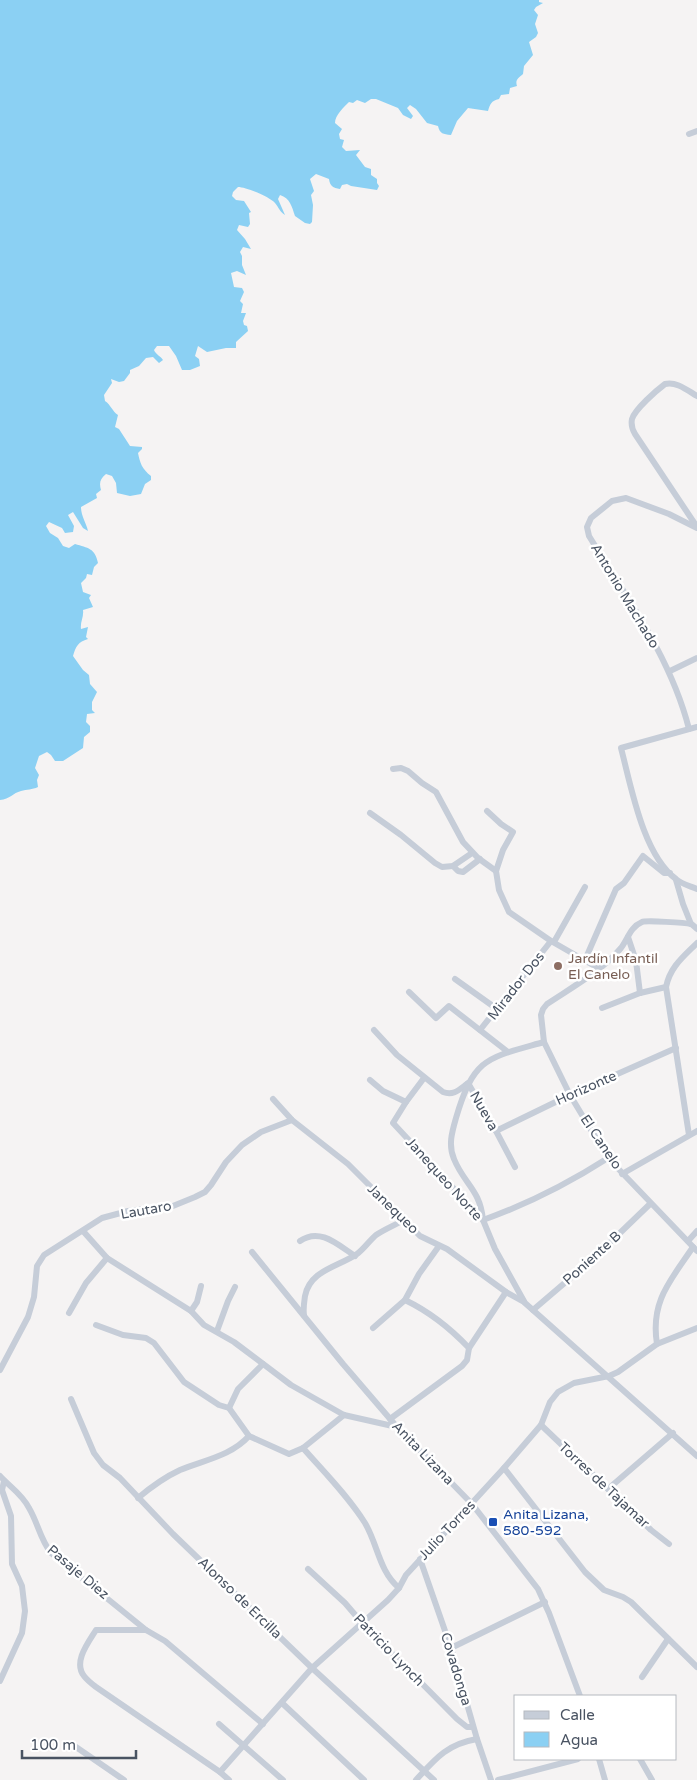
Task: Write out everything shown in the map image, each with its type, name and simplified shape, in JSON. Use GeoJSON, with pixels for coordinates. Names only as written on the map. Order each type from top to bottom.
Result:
{"type":"FeatureCollection","features":[{"type":"Feature","properties":{"kind":"street"},"geometry":{"type":"LineString","coordinates":[[690,134],[697,131]]}},
{"type":"Feature","properties":{"kind":"street"},"geometry":{"type":"LineString","coordinates":[[697,396],[674,383],[668,383],[636,412],[632,421],[632,428],[697,527]]}},
{"type":"Feature","properties":{"kind":"street","name":"Antonio Machado"},"geometry":{"type":"LineString","coordinates":[[689,729],[682,701],[670,671],[589,536],[587,527],[591,518],[612,501],[626,498],[697,527]]}},
{"type":"Feature","properties":{"kind":"street"},"geometry":{"type":"LineString","coordinates":[[670,671],[697,658]]}},
{"type":"Feature","properties":{"kind":"street"},"geometry":{"type":"LineString","coordinates":[[697,727],[621,748],[648,842],[660,862],[676,880],[691,924],[697,929]]}},
{"type":"Feature","properties":{"kind":"street"},"geometry":{"type":"LineString","coordinates":[[393,769],[401,768],[408,771],[436,792],[459,837],[472,853],[496,871]]}},
{"type":"Feature","properties":{"kind":"street"},"geometry":{"type":"LineString","coordinates":[[488,811],[500,824],[513,832],[503,850],[496,871],[499,890],[509,912],[552,942],[598,968],[615,954],[636,925],[646,920],[691,924]]}},
{"type":"Feature","properties":{"kind":"street"},"geometry":{"type":"LineString","coordinates":[[370,814],[435,863],[442,866],[453,866],[472,853]]}},
{"type":"Feature","properties":{"kind":"street"},"geometry":{"type":"LineString","coordinates":[[585,960],[616,889],[624,883],[643,856],[664,873],[670,873]]}},
{"type":"Feature","properties":{"kind":"street"},"geometry":{"type":"LineString","coordinates":[[453,866],[458,871],[463,872],[480,859]]}},
{"type":"Feature","properties":{"kind":"street"},"geometry":{"type":"LineString","coordinates":[[676,880],[697,889]]}},
{"type":"Feature","properties":{"kind":"street","name":"Mirador Dos"},"geometry":{"type":"LineString","coordinates":[[480,1030],[552,942],[585,888]]}},
{"type":"Feature","properties":{"kind":"street"},"geometry":{"type":"LineString","coordinates":[[628,937],[636,961],[640,993]]}},
{"type":"Feature","properties":{"kind":"street"},"geometry":{"type":"LineString","coordinates":[[689,1135],[666,987],[669,976],[675,966],[697,943]]}},
{"type":"Feature","properties":{"kind":"street","name":"El Canelo"},"geometry":{"type":"LineString","coordinates":[[598,968],[545,1006],[541,1016],[544,1042],[570,1095],[608,1158],[650,1204],[693,1246]]}},
{"type":"Feature","properties":{"kind":"street"},"geometry":{"type":"LineString","coordinates":[[455,979],[497,1009]]}},
{"type":"Feature","properties":{"kind":"street"},"geometry":{"type":"LineString","coordinates":[[602,1008],[640,993],[666,987]]}},
{"type":"Feature","properties":{"kind":"street"},"geometry":{"type":"LineString","coordinates":[[409,992],[436,1018],[449,1006],[508,1052]]}},
{"type":"Feature","properties":{"kind":"street","name":"Nueva"},"geometry":{"type":"LineString","coordinates":[[374,1030],[397,1055],[424,1078],[448,1094],[455,1093],[468,1083],[515,1167]]}},
{"type":"Feature","properties":{"kind":"street"},"geometry":{"type":"LineString","coordinates":[[544,1042],[495,1057],[483,1064],[468,1083],[452,1134],[451,1148],[457,1166],[478,1198],[483,1220],[550,1192],[608,1158]]}},
{"type":"Feature","properties":{"kind":"street","name":"Horizonte"},"geometry":{"type":"LineString","coordinates":[[496,1130],[676,1048]]}},
{"type":"Feature","properties":{"kind":"street","name":"Janequeo Norte"},"geometry":{"type":"LineString","coordinates":[[424,1078],[393,1123],[483,1220],[495,1249],[525,1302],[533,1310]]}},
{"type":"Feature","properties":{"kind":"street"},"geometry":{"type":"LineString","coordinates":[[370,1080],[384,1091],[406,1102]]}},
{"type":"Feature","properties":{"kind":"street","name":"Janequeo"},"geometry":{"type":"LineString","coordinates":[[273,1099],[292,1120],[337,1155],[420,1236],[447,1249],[506,1292],[525,1302]]}},
{"type":"Feature","properties":{"kind":"street","name":"Lautaro"},"geometry":{"type":"LineString","coordinates":[[0,1370],[32,1307],[36,1288],[37,1266],[41,1258],[102,1218],[128,1211],[168,1208],[195,1198],[211,1185],[226,1162],[242,1145],[270,1127],[292,1120]]}},
{"type":"Feature","properties":{"kind":"street"},"geometry":{"type":"LineString","coordinates":[[622,1174],[697,1131]]}},
{"type":"Feature","properties":{"kind":"street","name":"Poniente B"},"geometry":{"type":"LineString","coordinates":[[533,1310],[595,1257],[650,1204]]}},
{"type":"Feature","properties":{"kind":"street"},"geometry":{"type":"LineString","coordinates":[[305,1317],[304,1303],[310,1283],[324,1270],[354,1256],[378,1234],[404,1220]]}},
{"type":"Feature","properties":{"kind":"street"},"geometry":{"type":"LineString","coordinates":[[82,1231],[107,1258],[191,1311],[204,1324],[217,1331],[291,1385],[344,1415],[397,1427]]}},
{"type":"Feature","properties":{"kind":"street"},"geometry":{"type":"LineString","coordinates":[[657,1344],[656,1320],[661,1297],[668,1283],[693,1246],[697,1231]]}},
{"type":"Feature","properties":{"kind":"street"},"geometry":{"type":"LineString","coordinates":[[300,1241],[312,1236],[321,1236],[354,1256]]}},
{"type":"Feature","properties":{"kind":"street"},"geometry":{"type":"LineString","coordinates":[[373,1328],[405,1300],[419,1274],[439,1246]]}},
{"type":"Feature","properties":{"kind":"street","name":"Anita Lizana"},"geometry":{"type":"LineString","coordinates":[[252,1252],[390,1419],[472,1504],[538,1589],[545,1602],[580,1695]]}},
{"type":"Feature","properties":{"kind":"street"},"geometry":{"type":"LineString","coordinates":[[69,1313],[86,1283],[107,1258]]}},
{"type":"Feature","properties":{"kind":"street"},"geometry":{"type":"LineString","coordinates":[[191,1311],[197,1302],[201,1286]]}},
{"type":"Feature","properties":{"kind":"street"},"geometry":{"type":"LineString","coordinates":[[217,1331],[235,1287]]}},
{"type":"Feature","properties":{"kind":"street"},"geometry":{"type":"LineString","coordinates":[[390,1419],[462,1366],[467,1360],[469,1348],[506,1292]]}},
{"type":"Feature","properties":{"kind":"street"},"geometry":{"type":"LineString","coordinates":[[405,1300],[442,1322],[469,1348]]}},
{"type":"Feature","properties":{"kind":"street"},"geometry":{"type":"LineString","coordinates":[[533,1310],[697,1456]]}},
{"type":"Feature","properties":{"kind":"street"},"geometry":{"type":"LineString","coordinates":[[96,1325],[123,1335],[150,1340],[158,1346],[184,1382],[219,1405],[229,1408],[249,1436],[289,1454],[303,1448],[344,1415]]}},
{"type":"Feature","properties":{"kind":"street","name":"Julio Torres"},"geometry":{"type":"LineString","coordinates":[[220,1772],[312,1668],[363,1624],[399,1588],[406,1575],[472,1504],[541,1425],[550,1402],[563,1388],[574,1383],[609,1376],[618,1372],[657,1344],[697,1328]]}},
{"type":"Feature","properties":{"kind":"street"},"geometry":{"type":"LineString","coordinates":[[229,1408],[238,1389],[263,1364]]}},
{"type":"Feature","properties":{"kind":"street","name":"Alonso de Ercilla"},"geometry":{"type":"LineString","coordinates":[[70,1399],[98,1460],[120,1478],[180,1541],[312,1668],[434,1780]]}},
{"type":"Feature","properties":{"kind":"street","name":"Torres de Tajamar"},"geometry":{"type":"LineString","coordinates":[[541,1425],[651,1530],[669,1544]]}},
{"type":"Feature","properties":{"kind":"street"},"geometry":{"type":"LineString","coordinates":[[608,1490],[673,1433]]}},
{"type":"Feature","properties":{"kind":"street"},"geometry":{"type":"LineString","coordinates":[[138,1498],[172,1474],[229,1452],[249,1436]]}},
{"type":"Feature","properties":{"kind":"street"},"geometry":{"type":"LineString","coordinates":[[303,1448],[352,1505],[364,1522],[371,1534],[384,1570],[390,1580],[399,1588]]}},
{"type":"Feature","properties":{"kind":"street"},"geometry":{"type":"LineString","coordinates":[[504,1468],[591,1578],[604,1590],[631,1602],[697,1667]]}},
{"type":"Feature","properties":{"kind":"street"},"geometry":{"type":"LineString","coordinates":[[0,1681],[22,1633],[25,1612],[22,1586],[12,1564],[11,1516],[2,1490],[2,1479]]}},
{"type":"Feature","properties":{"kind":"street","name":"Pasaje Diez"},"geometry":{"type":"LineString","coordinates":[[2,1479],[18,1493],[28,1506],[40,1536],[52,1553],[146,1630],[165,1641],[263,1724]]}},
{"type":"Feature","properties":{"kind":"street","name":"Covadonga"},"geometry":{"type":"LineString","coordinates":[[420,1559],[451,1648],[476,1739],[491,1780]]}},
{"type":"Feature","properties":{"kind":"street","name":"Patricio Lynch"},"geometry":{"type":"LineString","coordinates":[[308,1569],[345,1603],[363,1624],[457,1720],[473,1727]]}},
{"type":"Feature","properties":{"kind":"street"},"geometry":{"type":"LineString","coordinates":[[451,1648],[545,1602]]}},
{"type":"Feature","properties":{"kind":"street"},"geometry":{"type":"LineString","coordinates":[[146,1630],[96,1630],[80,1658],[83,1676],[96,1688],[229,1780]]}},
{"type":"Feature","properties":{"kind":"street"},"geometry":{"type":"LineString","coordinates":[[642,1677],[668,1639]]}},
{"type":"Feature","properties":{"kind":"street"},"geometry":{"type":"LineString","coordinates":[[282,1703],[364,1780]]}},
{"type":"Feature","properties":{"kind":"street"},"geometry":{"type":"LineString","coordinates":[[219,1724],[283,1780]]}},
{"type":"Feature","properties":{"kind":"street"},"geometry":{"type":"LineString","coordinates":[[416,1780],[446,1750],[460,1743],[476,1739]]}},
{"type":"Feature","properties":{"kind":"street"},"geometry":{"type":"LineString","coordinates":[[76,1747],[124,1780]]}},
{"type":"Feature","properties":{"kind":"street"},"geometry":{"type":"LineString","coordinates":[[498,1780],[574,1760]]}},
{"type":"Feature","properties":{"kind":"street"},"geometry":{"type":"LineString","coordinates":[[599,1760],[605,1780]]}},
{"type":"Feature","properties":{"kind":"street"},"geometry":{"type":"LineString","coordinates":[[641,1760],[652,1780]]}},
{"type":"Feature","properties":{"kind":"water"},"geometry":{"type":"Polygon","coordinates":[[[0,0],[539,0],[539,2],[543,3],[534,10],[538,15],[535,24],[538,33],[529,42],[533,55],[524,66],[523,74],[518,78],[517,86],[510,88],[509,94],[501,95],[499,99],[490,105],[488,111],[468,108],[457,121],[451,135],[442,133],[438,126],[427,123],[416,109],[410,105],[407,108],[413,116],[411,119],[403,115],[398,108],[376,99],[371,99],[365,103],[357,100],[353,103],[349,102],[342,109],[336,117],[335,123],[342,129],[339,134],[340,139],[344,140],[342,147],[346,151],[360,150],[356,155],[365,167],[371,169],[371,175],[377,179],[379,186],[377,190],[347,184],[342,185],[338,189],[331,185],[329,179],[316,174],[310,179],[314,191],[311,195],[313,205],[312,222],[310,224],[295,216],[290,203],[283,196],[280,195],[278,199],[285,215],[275,203],[258,193],[238,187],[233,192],[232,196],[236,200],[244,201],[251,212],[249,213],[250,224],[248,227],[239,225],[237,230],[251,249],[243,247],[240,252],[246,275],[237,271],[231,273],[234,287],[242,288],[244,292],[240,301],[243,304],[241,313],[246,313],[243,321],[248,331],[236,342],[236,348],[207,352],[198,346],[195,356],[199,359],[200,366],[190,370],[182,370],[169,346],[157,346],[154,350],[163,360],[159,363],[153,357],[146,358],[139,366],[130,370],[124,381],[119,382],[111,379],[112,383],[104,395],[105,401],[118,415],[115,427],[119,429],[130,446],[142,447],[138,453],[143,468],[151,476],[151,480],[145,484],[141,494],[130,496],[117,493],[116,483],[112,476],[106,474],[100,481],[101,490],[96,494],[97,498],[81,507],[88,531],[83,528],[73,512],[68,515],[74,526],[73,532],[65,533],[62,528],[49,522],[46,526],[63,546],[69,548],[75,544],[90,549],[97,558],[98,563],[94,567],[92,575],[87,574],[81,583],[83,592],[91,595],[89,598],[93,607],[83,610],[81,629],[88,627],[86,637],[88,639],[78,645],[73,656],[89,675],[90,684],[97,692],[92,702],[92,710],[95,713],[87,714],[86,722],[90,726],[90,732],[84,737],[83,748],[63,761],[55,761],[47,752],[39,756],[35,768],[39,775],[37,780],[38,787],[23,790],[0,800],[0,0]]]}},
{"type":"Feature","properties":{"kind":"place","name":"Jardín Infantil El Canelo"},"geometry":{"type":"Point","coordinates":[558,966]}},
{"type":"Feature","properties":{"kind":"place","name":"Anita Lizana, 580-592"},"geometry":{"type":"Point","coordinates":[493,1522]}}]}
